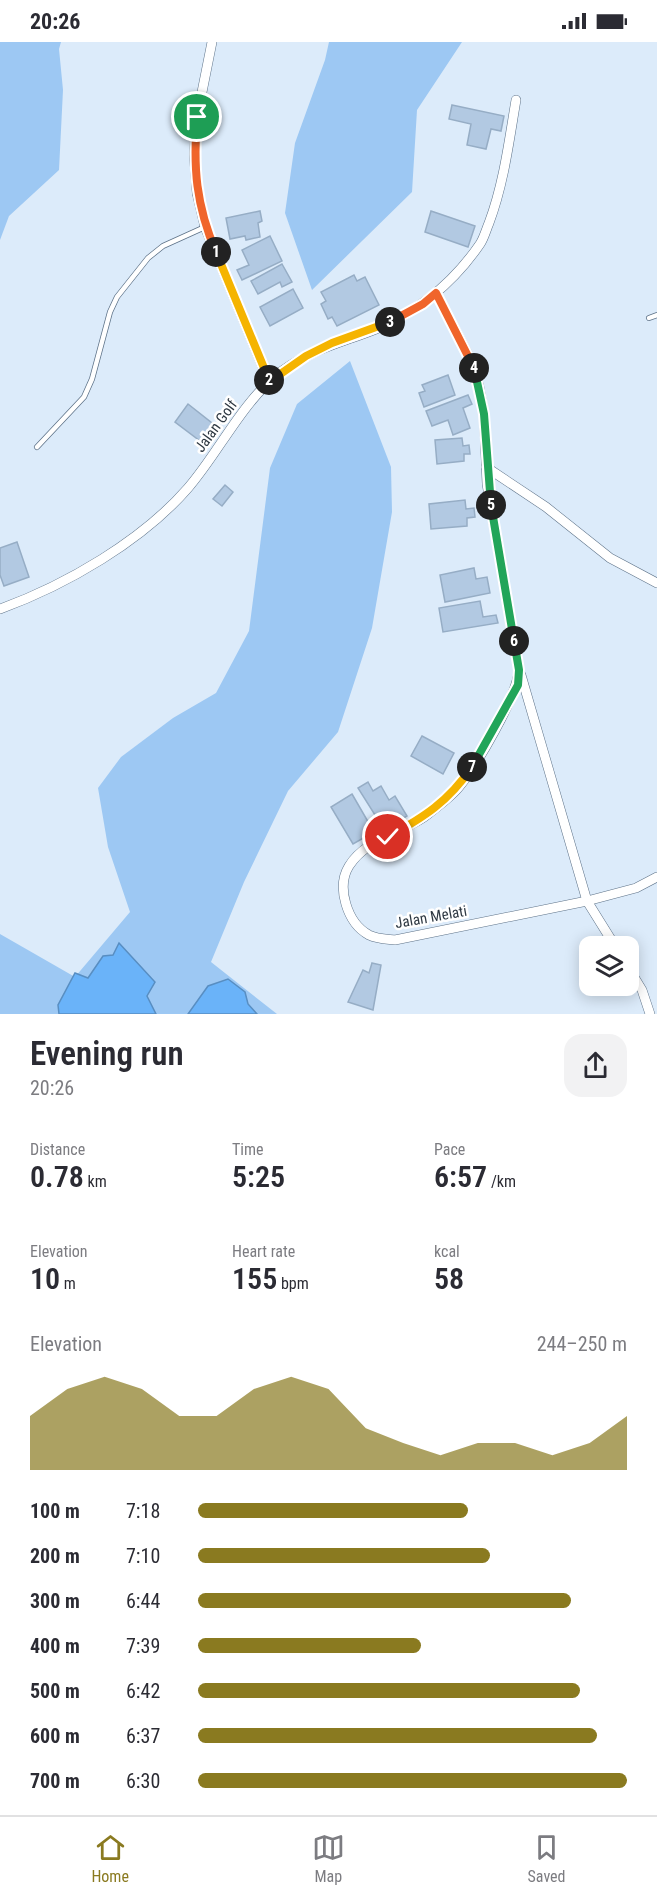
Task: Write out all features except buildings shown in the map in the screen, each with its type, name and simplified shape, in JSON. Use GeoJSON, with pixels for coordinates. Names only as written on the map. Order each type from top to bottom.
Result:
{"type":"FeatureCollection","features":[{"type":"Feature","properties":{"kind":"street"},"geometry":{"type":"LineString","coordinates":[[212,42],[203,80],[194,154],[197,193],[206,227],[269,382]]}},
{"type":"Feature","properties":{"kind":"street","name":"Jalan Golf"},"geometry":{"type":"LineString","coordinates":[[0,609],[55,587],[87,569],[158,516],[188,489],[269,382],[306,356],[332,343],[357,336],[400,317],[436,293],[481,242],[503,176],[516,100]]}},
{"type":"Feature","properties":{"kind":"street","name":"Jalan Melati"},"geometry":{"type":"LineString","coordinates":[[436,293],[471,360],[479,386],[484,414],[486,467],[519,670],[518,685],[458,788],[423,817],[359,853],[344,876],[343,892],[348,909],[366,933],[380,939],[395,940],[587,901],[636,888],[657,877]]}},
{"type":"Feature","properties":{"kind":"street"},"geometry":{"type":"LineString","coordinates":[[486,467],[546,507],[610,558],[657,584]]}},
{"type":"Feature","properties":{"kind":"street"},"geometry":{"type":"LineString","coordinates":[[519,670],[587,901],[609,936]]}},
{"type":"Feature","properties":{"kind":"street"},"geometry":{"type":"LineString","coordinates":[[639,985],[650,1014]]}},
{"type":"Feature","properties":{"kind":"lane"},"geometry":{"type":"LineString","coordinates":[[37,447],[84,397],[92,380],[110,312],[117,297],[148,258],[164,246],[206,227]]}},
{"type":"Feature","properties":{"kind":"lane"},"geometry":{"type":"LineString","coordinates":[[649,318],[657,315]]}},
{"type":"Feature","properties":{"kind":"shaded area"},"geometry":{"type":"Polygon","coordinates":[[[0,42],[61,42],[59,49],[63,90],[59,170],[9,216],[0,240],[0,42]]]}},
{"type":"Feature","properties":{"kind":"shaded area"},"geometry":{"type":"Polygon","coordinates":[[[329,42],[462,42],[417,110],[412,192],[312,290],[285,213],[295,143],[325,60],[329,42]]]}},
{"type":"Feature","properties":{"kind":"shaded area"},"geometry":{"type":"Polygon","coordinates":[[[350,361],[391,467],[392,512],[372,628],[338,732],[288,791],[244,882],[211,962],[277,1014],[0,1014],[0,934],[75,977],[130,912],[108,847],[98,788],[121,757],[173,718],[216,693],[249,631],[270,468],[297,404],[350,361]]]}},
{"type":"Feature","properties":{"kind":"shaded area"},"geometry":{"type":"Polygon","coordinates":[[[119,943],[155,982],[147,996],[156,1014],[59,1014],[58,1005],[75,973],[88,978],[103,956],[113,955],[119,943]]]}},
{"type":"Feature","properties":{"kind":"shaded area"},"geometry":{"type":"Polygon","coordinates":[[[228,979],[245,992],[248,1004],[257,1014],[188,1014],[208,986],[228,979]]]}},
{"type":"Feature","properties":{"kind":"route"},"geometry":{"type":"LineString","coordinates":[[197,117],[194,154],[197,193],[206,227],[269,382],[306,356],[332,343],[357,336],[400,317],[423,304],[436,293],[471,360],[479,386],[484,414],[487,484],[519,670],[518,685],[458,788],[423,817],[388,837]]}}]}
